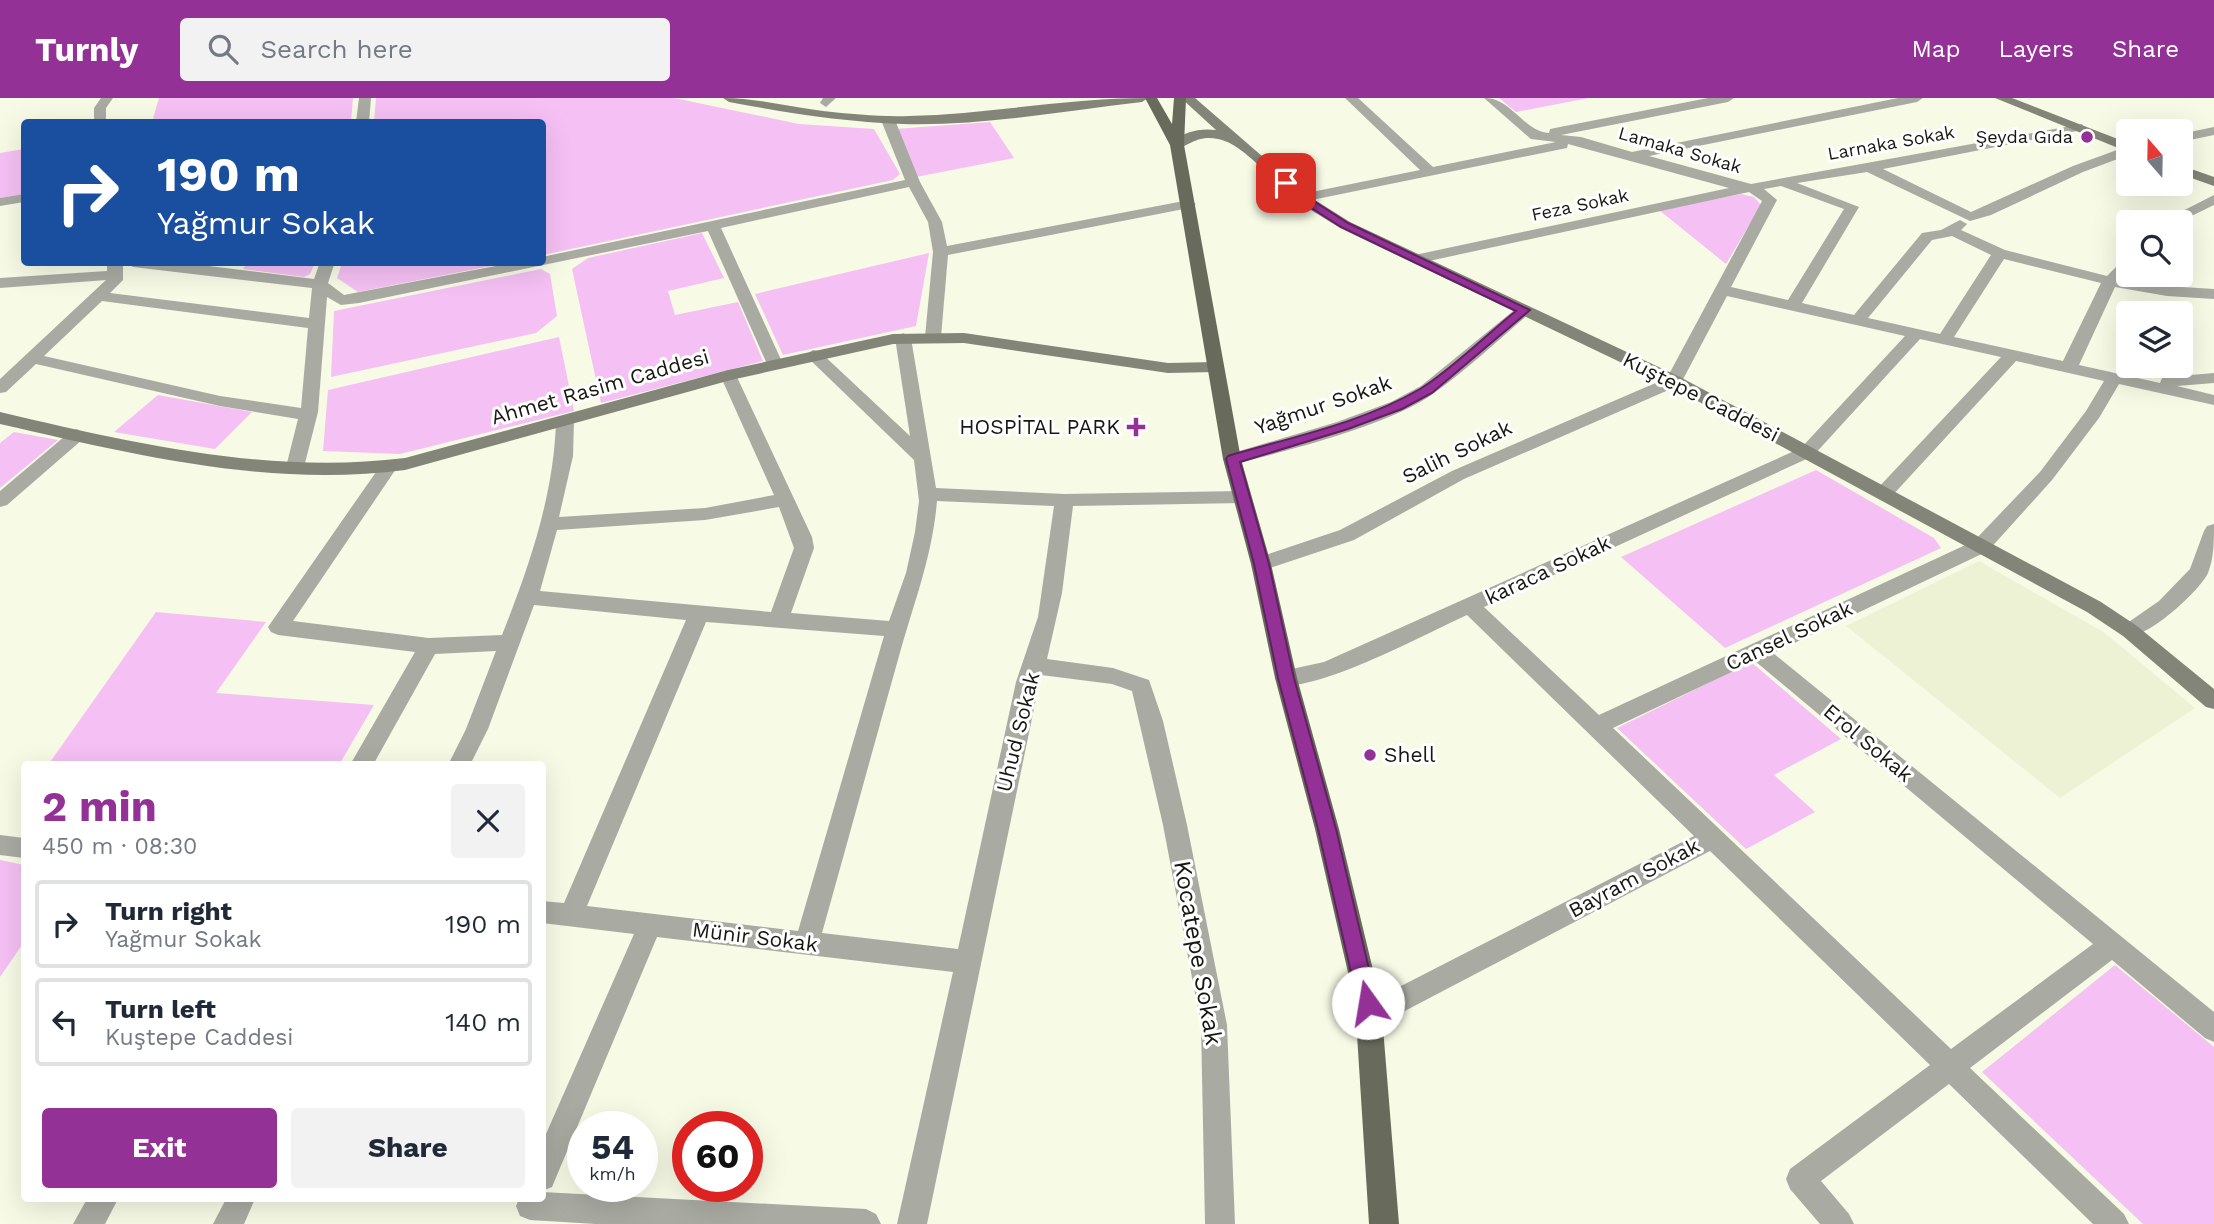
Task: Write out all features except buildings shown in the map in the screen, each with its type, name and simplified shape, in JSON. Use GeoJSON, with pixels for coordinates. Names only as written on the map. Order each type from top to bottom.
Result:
{"type":"FeatureCollection","features":[{"type":"Feature","properties":{"kind":"main road"},"geometry":{"type":"LineString","coordinates":[[1177,145],[1180,98]]}},
{"type":"Feature","properties":{"kind":"main road"},"geometry":{"type":"LineString","coordinates":[[1158,101],[1177,145],[1189,204],[1214,367],[1233,459],[1261,564],[1286,678],[1327,829],[1369,1016],[1384,1224]]}},
{"type":"Feature","properties":{"kind":"street"},"geometry":{"type":"LineString","coordinates":[[100,119],[100,108],[107,98]]}},
{"type":"Feature","properties":{"kind":"street"},"geometry":{"type":"LineString","coordinates":[[363,119],[365,98]]}},
{"type":"Feature","properties":{"kind":"street"},"geometry":{"type":"LineString","coordinates":[[729,98],[822,116],[888,120],[971,117],[1142,98]]}},
{"type":"Feature","properties":{"kind":"street"},"geometry":{"type":"LineString","coordinates":[[795,98],[920,107],[1030,98]]}},
{"type":"Feature","properties":{"kind":"street"},"geometry":{"type":"LineString","coordinates":[[1351,98],[1430,172]]}},
{"type":"Feature","properties":{"kind":"street"},"geometry":{"type":"LineString","coordinates":[[1490,98],[1536,136],[1728,98]]}},
{"type":"Feature","properties":{"kind":"street"},"geometry":{"type":"LineString","coordinates":[[1629,156],[1917,98]]}},
{"type":"Feature","properties":{"kind":"street"},"geometry":{"type":"LineString","coordinates":[[2010,99],[2116,144]]}},
{"type":"Feature","properties":{"kind":"street"},"geometry":{"type":"LineString","coordinates":[[1128,100],[1158,101]]}},
{"type":"Feature","properties":{"kind":"street","name":"Kuştepe Caddesi"},"geometry":{"type":"LineString","coordinates":[[1191,101],[1303,198],[1345,225],[1674,381],[1884,493],[2094,607],[2212,695]]}},
{"type":"Feature","properties":{"kind":"street"},"geometry":{"type":"LineString","coordinates":[[888,120],[913,182],[935,222],[942,252],[933,337]]}},
{"type":"Feature","properties":{"kind":"street","name":"Larnaka Sokak"},"geometry":{"type":"LineString","coordinates":[[1752,188],[2077,127]]}},
{"type":"Feature","properties":{"kind":"street"},"geometry":{"type":"LineString","coordinates":[[2193,135],[2214,131]]}},
{"type":"Feature","properties":{"kind":"street"},"geometry":{"type":"LineString","coordinates":[[1177,145],[1186,137],[1198,133],[1236,139]]}},
{"type":"Feature","properties":{"kind":"street","name":"Lamaka Sokak"},"geometry":{"type":"LineString","coordinates":[[1536,136],[1581,141],[1740,187],[1752,188],[1770,200],[1722,290]]}},
{"type":"Feature","properties":{"kind":"street"},"geometry":{"type":"LineString","coordinates":[[1303,198],[1581,141]]}},
{"type":"Feature","properties":{"kind":"street"},"geometry":{"type":"LineString","coordinates":[[1858,320],[1927,236],[1945,234],[1970,217],[2116,154]]}},
{"type":"Feature","properties":{"kind":"street"},"geometry":{"type":"LineString","coordinates":[[1869,168],[1970,217]]}},
{"type":"Feature","properties":{"kind":"street"},"geometry":{"type":"LineString","coordinates":[[2193,174],[2214,182]]}},
{"type":"Feature","properties":{"kind":"street"},"geometry":{"type":"LineString","coordinates":[[1783,181],[1795,188],[1852,207],[1793,305]]}},
{"type":"Feature","properties":{"kind":"street"},"geometry":{"type":"LineString","coordinates":[[546,260],[913,182]]}},
{"type":"Feature","properties":{"kind":"street","name":"Feza Sokak"},"geometry":{"type":"LineString","coordinates":[[1415,259],[1752,188]]}},
{"type":"Feature","properties":{"kind":"street"},"geometry":{"type":"LineString","coordinates":[[0,202],[21,198]]}},
{"type":"Feature","properties":{"kind":"street"},"geometry":{"type":"LineString","coordinates":[[2192,210],[2214,199]]}},
{"type":"Feature","properties":{"kind":"street"},"geometry":{"type":"LineString","coordinates":[[942,252],[1189,204]]}},
{"type":"Feature","properties":{"kind":"street"},"geometry":{"type":"LineString","coordinates":[[713,226],[775,364]]}},
{"type":"Feature","properties":{"kind":"street"},"geometry":{"type":"LineString","coordinates":[[1950,230],[2000,254],[2110,281],[2167,291],[2214,294]]}},
{"type":"Feature","properties":{"kind":"street"},"geometry":{"type":"LineString","coordinates":[[1945,339],[2000,254]]}},
{"type":"Feature","properties":{"kind":"street"},"geometry":{"type":"LineString","coordinates":[[168,266],[320,284],[341,300],[516,266]]}},
{"type":"Feature","properties":{"kind":"street"},"geometry":{"type":"LineString","coordinates":[[295,467],[308,415],[320,284],[327,266]]}},
{"type":"Feature","properties":{"kind":"street"},"geometry":{"type":"LineString","coordinates":[[0,283],[115,269],[115,280],[0,388]]}},
{"type":"Feature","properties":{"kind":"street"},"geometry":{"type":"LineString","coordinates":[[2069,366],[2110,281],[2116,275]]}},
{"type":"Feature","properties":{"kind":"street"},"geometry":{"type":"LineString","coordinates":[[1674,381],[1722,290],[2214,400]]}},
{"type":"Feature","properties":{"kind":"street"},"geometry":{"type":"LineString","coordinates":[[99,296],[317,324]]}},
{"type":"Feature","properties":{"kind":"street","name":"Yağmur Sokak"},"geometry":{"type":"LineString","coordinates":[[1233,459],[1343,426],[1397,406],[1427,390],[1524,310]]}},
{"type":"Feature","properties":{"kind":"street"},"geometry":{"type":"LineString","coordinates":[[1807,452],[1917,333]]}},
{"type":"Feature","properties":{"kind":"street"},"geometry":{"type":"LineString","coordinates":[[807,943],[896,629],[916,573],[925,532],[928,494],[903,338]]}},
{"type":"Feature","properties":{"kind":"street","name":"Ahmet Rasim Caddesi"},"geometry":{"type":"LineString","coordinates":[[0,418],[122,446],[194,459],[295,467],[389,466],[445,454],[728,375],[903,338],[998,341],[1168,368],[1214,367]]}},
{"type":"Feature","properties":{"kind":"street"},"geometry":{"type":"LineString","coordinates":[[1884,493],[2013,354]]}},
{"type":"Feature","properties":{"kind":"street"},"geometry":{"type":"LineString","coordinates":[[814,355],[922,457]]}},
{"type":"Feature","properties":{"kind":"street"},"geometry":{"type":"LineString","coordinates":[[33,358],[220,401],[308,415]]}},
{"type":"Feature","properties":{"kind":"street"},"geometry":{"type":"LineString","coordinates":[[728,375],[786,499],[804,548],[778,620]]}},
{"type":"Feature","properties":{"kind":"street"},"geometry":{"type":"LineString","coordinates":[[1981,546],[2046,475],[2092,414],[2115,377]]}},
{"type":"Feature","properties":{"kind":"street"},"geometry":{"type":"LineString","coordinates":[[2148,384],[2214,378]]}},
{"type":"Feature","properties":{"kind":"street","name":"Salih Sokak"},"geometry":{"type":"LineString","coordinates":[[1261,564],[1346,535],[1458,475],[1674,381]]}},
{"type":"Feature","properties":{"kind":"street"},"geometry":{"type":"LineString","coordinates":[[461,761],[477,729],[528,597],[564,456],[565,421]]}},
{"type":"Feature","properties":{"kind":"street"},"geometry":{"type":"LineString","coordinates":[[0,501],[77,435]]}},
{"type":"Feature","properties":{"kind":"street","name":"karaca Sokak"},"geometry":{"type":"LineString","coordinates":[[1286,678],[1328,669],[1807,452]]}},
{"type":"Feature","properties":{"kind":"street"},"geometry":{"type":"LineString","coordinates":[[389,466],[278,627],[429,646],[509,643]]}},
{"type":"Feature","properties":{"kind":"street"},"geometry":{"type":"LineString","coordinates":[[928,494],[1064,500],[1242,497]]}},
{"type":"Feature","properties":{"kind":"street"},"geometry":{"type":"LineString","coordinates":[[548,524],[705,514],[786,499]]}},
{"type":"Feature","properties":{"kind":"street","name":"Uhud Sokak"},"geometry":{"type":"LineString","coordinates":[[967,962],[1027,682],[1035,666],[1051,596],[1064,500]]}},
{"type":"Feature","properties":{"kind":"street"},"geometry":{"type":"LineString","coordinates":[[2130,632],[2166,606],[2199,572],[2214,531]]}},
{"type":"Feature","properties":{"kind":"street","name":"Cansel Sokak"},"geometry":{"type":"LineString","coordinates":[[1597,726],[1981,546]]}},
{"type":"Feature","properties":{"kind":"street"},"geometry":{"type":"LineString","coordinates":[[528,597],[699,614],[896,629]]}},
{"type":"Feature","properties":{"kind":"street","name":"Bayram Sokak"},"geometry":{"type":"LineString","coordinates":[[1369,1016],[1714,837],[1471,606]]}},
{"type":"Feature","properties":{"kind":"street"},"geometry":{"type":"LineString","coordinates":[[570,916],[699,614]]}},
{"type":"Feature","properties":{"kind":"street"},"geometry":{"type":"LineString","coordinates":[[363,761],[429,646]]}},
{"type":"Feature","properties":{"kind":"street","name":"Erol Sokak"},"geometry":{"type":"LineString","coordinates":[[1758,651],[2214,1029]]}},
{"type":"Feature","properties":{"kind":"street","name":"Kocatepe Sokak"},"geometry":{"type":"LineString","coordinates":[[1035,666],[1114,676],[1141,686],[1152,721],[1175,825],[1214,1024],[1220,1224]]}},
{"type":"Feature","properties":{"kind":"street"},"geometry":{"type":"LineString","coordinates":[[1714,837],[2114,1224]]}},
{"type":"Feature","properties":{"kind":"street"},"geometry":{"type":"LineString","coordinates":[[0,845],[21,848]]}},
{"type":"Feature","properties":{"kind":"street","name":"Münir Sokak"},"geometry":{"type":"LineString","coordinates":[[546,913],[967,962]]}},
{"type":"Feature","properties":{"kind":"street"},"geometry":{"type":"LineString","coordinates":[[546,1168],[650,925]]}},
{"type":"Feature","properties":{"kind":"street"},"geometry":{"type":"LineString","coordinates":[[1839,1224],[1800,1179],[2112,945]]}},
{"type":"Feature","properties":{"kind":"street"},"geometry":{"type":"LineString","coordinates":[[912,1224],[967,962]]}},
{"type":"Feature","properties":{"kind":"street"},"geometry":{"type":"LineString","coordinates":[[88,1224],[102,1202]]}},
{"type":"Feature","properties":{"kind":"street"},"geometry":{"type":"LineString","coordinates":[[228,1224],[239,1202]]}},
{"type":"Feature","properties":{"kind":"street"},"geometry":{"type":"LineString","coordinates":[[528,1209],[866,1224]]}},
{"type":"Feature","properties":{"kind":"shaded area"},"geometry":{"type":"Polygon","coordinates":[[[159,98],[353,98],[351,119],[153,119],[159,98]]]}},
{"type":"Feature","properties":{"kind":"shaded area"},"geometry":{"type":"Polygon","coordinates":[[[376,98],[674,98],[799,124],[874,129],[900,174],[893,180],[546,254],[546,119],[374,119],[376,98]]]}},
{"type":"Feature","properties":{"kind":"shaded area"},"geometry":{"type":"Polygon","coordinates":[[[1499,98],[1589,98],[1516,112],[1499,98]]]}},
{"type":"Feature","properties":{"kind":"shaded area"},"geometry":{"type":"Polygon","coordinates":[[[990,122],[1014,158],[916,177],[895,129],[990,122]]]}},
{"type":"Feature","properties":{"kind":"shaded area"},"geometry":{"type":"Polygon","coordinates":[[[21,150],[21,194],[0,198],[0,153],[21,150]]]}},
{"type":"Feature","properties":{"kind":"shaded area"},"geometry":{"type":"Polygon","coordinates":[[[1741,194],[1754,197],[1761,205],[1726,264],[1659,210],[1741,194]]]}},
{"type":"Feature","properties":{"kind":"shaded area"},"geometry":{"type":"Polygon","coordinates":[[[702,233],[724,278],[668,291],[675,315],[738,302],[763,361],[601,403],[572,269],[588,258],[702,233]]]}},
{"type":"Feature","properties":{"kind":"shaded area"},"geometry":{"type":"Polygon","coordinates":[[[929,253],[916,326],[783,355],[755,294],[929,253]]]}},
{"type":"Feature","properties":{"kind":"shaded area"},"geometry":{"type":"Polygon","coordinates":[[[245,266],[314,266],[310,274],[304,277],[243,269],[245,266]]]}},
{"type":"Feature","properties":{"kind":"shaded area"},"geometry":{"type":"Polygon","coordinates":[[[341,266],[491,266],[358,292],[337,278],[341,266]]]}},
{"type":"Feature","properties":{"kind":"shaded area"},"geometry":{"type":"Polygon","coordinates":[[[541,269],[550,274],[557,316],[536,333],[331,377],[334,311],[541,269]]]}},
{"type":"Feature","properties":{"kind":"shaded area"},"geometry":{"type":"Polygon","coordinates":[[[559,337],[574,411],[400,454],[323,451],[328,390],[559,337]]]}},
{"type":"Feature","properties":{"kind":"shaded area"},"geometry":{"type":"Polygon","coordinates":[[[158,395],[252,412],[215,449],[114,432],[158,395]]]}},
{"type":"Feature","properties":{"kind":"shaded area"},"geometry":{"type":"Polygon","coordinates":[[[14,432],[58,440],[0,488],[0,443],[14,432]]]}},
{"type":"Feature","properties":{"kind":"shaded area"},"geometry":{"type":"Polygon","coordinates":[[[1816,470],[1934,538],[1941,548],[1725,648],[1621,557],[1816,470]]]}},
{"type":"Feature","properties":{"kind":"shaded area"},"geometry":{"type":"Polygon","coordinates":[[[1979,561],[2105,633],[2195,708],[2060,798],[1846,626],[1979,561]]]}},
{"type":"Feature","properties":{"kind":"shaded area"},"geometry":{"type":"Polygon","coordinates":[[[156,612],[266,622],[216,693],[374,705],[341,761],[51,761],[156,612]]]}},
{"type":"Feature","properties":{"kind":"shaded area"},"geometry":{"type":"Polygon","coordinates":[[[1751,662],[1841,739],[1774,775],[1815,812],[1746,849],[1617,728],[1751,662]]]}},
{"type":"Feature","properties":{"kind":"shaded area"},"geometry":{"type":"Polygon","coordinates":[[[0,860],[21,864],[21,946],[0,977],[0,860]]]}},
{"type":"Feature","properties":{"kind":"shaded area"},"geometry":{"type":"Polygon","coordinates":[[[2115,965],[2214,1047],[2214,1224],[2143,1224],[1982,1072],[2115,965]]]}},
{"type":"Feature","properties":{"kind":"place","name":"Şeyda Gıda"},"geometry":{"type":"Point","coordinates":[2087,137]}},
{"type":"Feature","properties":{"kind":"place","name":"HOSPİTAL PARK"},"geometry":{"type":"Point","coordinates":[1136,427]}},
{"type":"Feature","properties":{"kind":"place","name":"Shell"},"geometry":{"type":"Point","coordinates":[1370,755]}},
{"type":"Feature","properties":{"kind":"route"},"geometry":{"type":"LineString","coordinates":[[1286,183],[1303,198],[1345,225],[1524,310],[1427,390],[1397,406],[1343,426],[1233,459],[1261,564],[1286,678],[1327,829],[1368,1003]]}}]}
